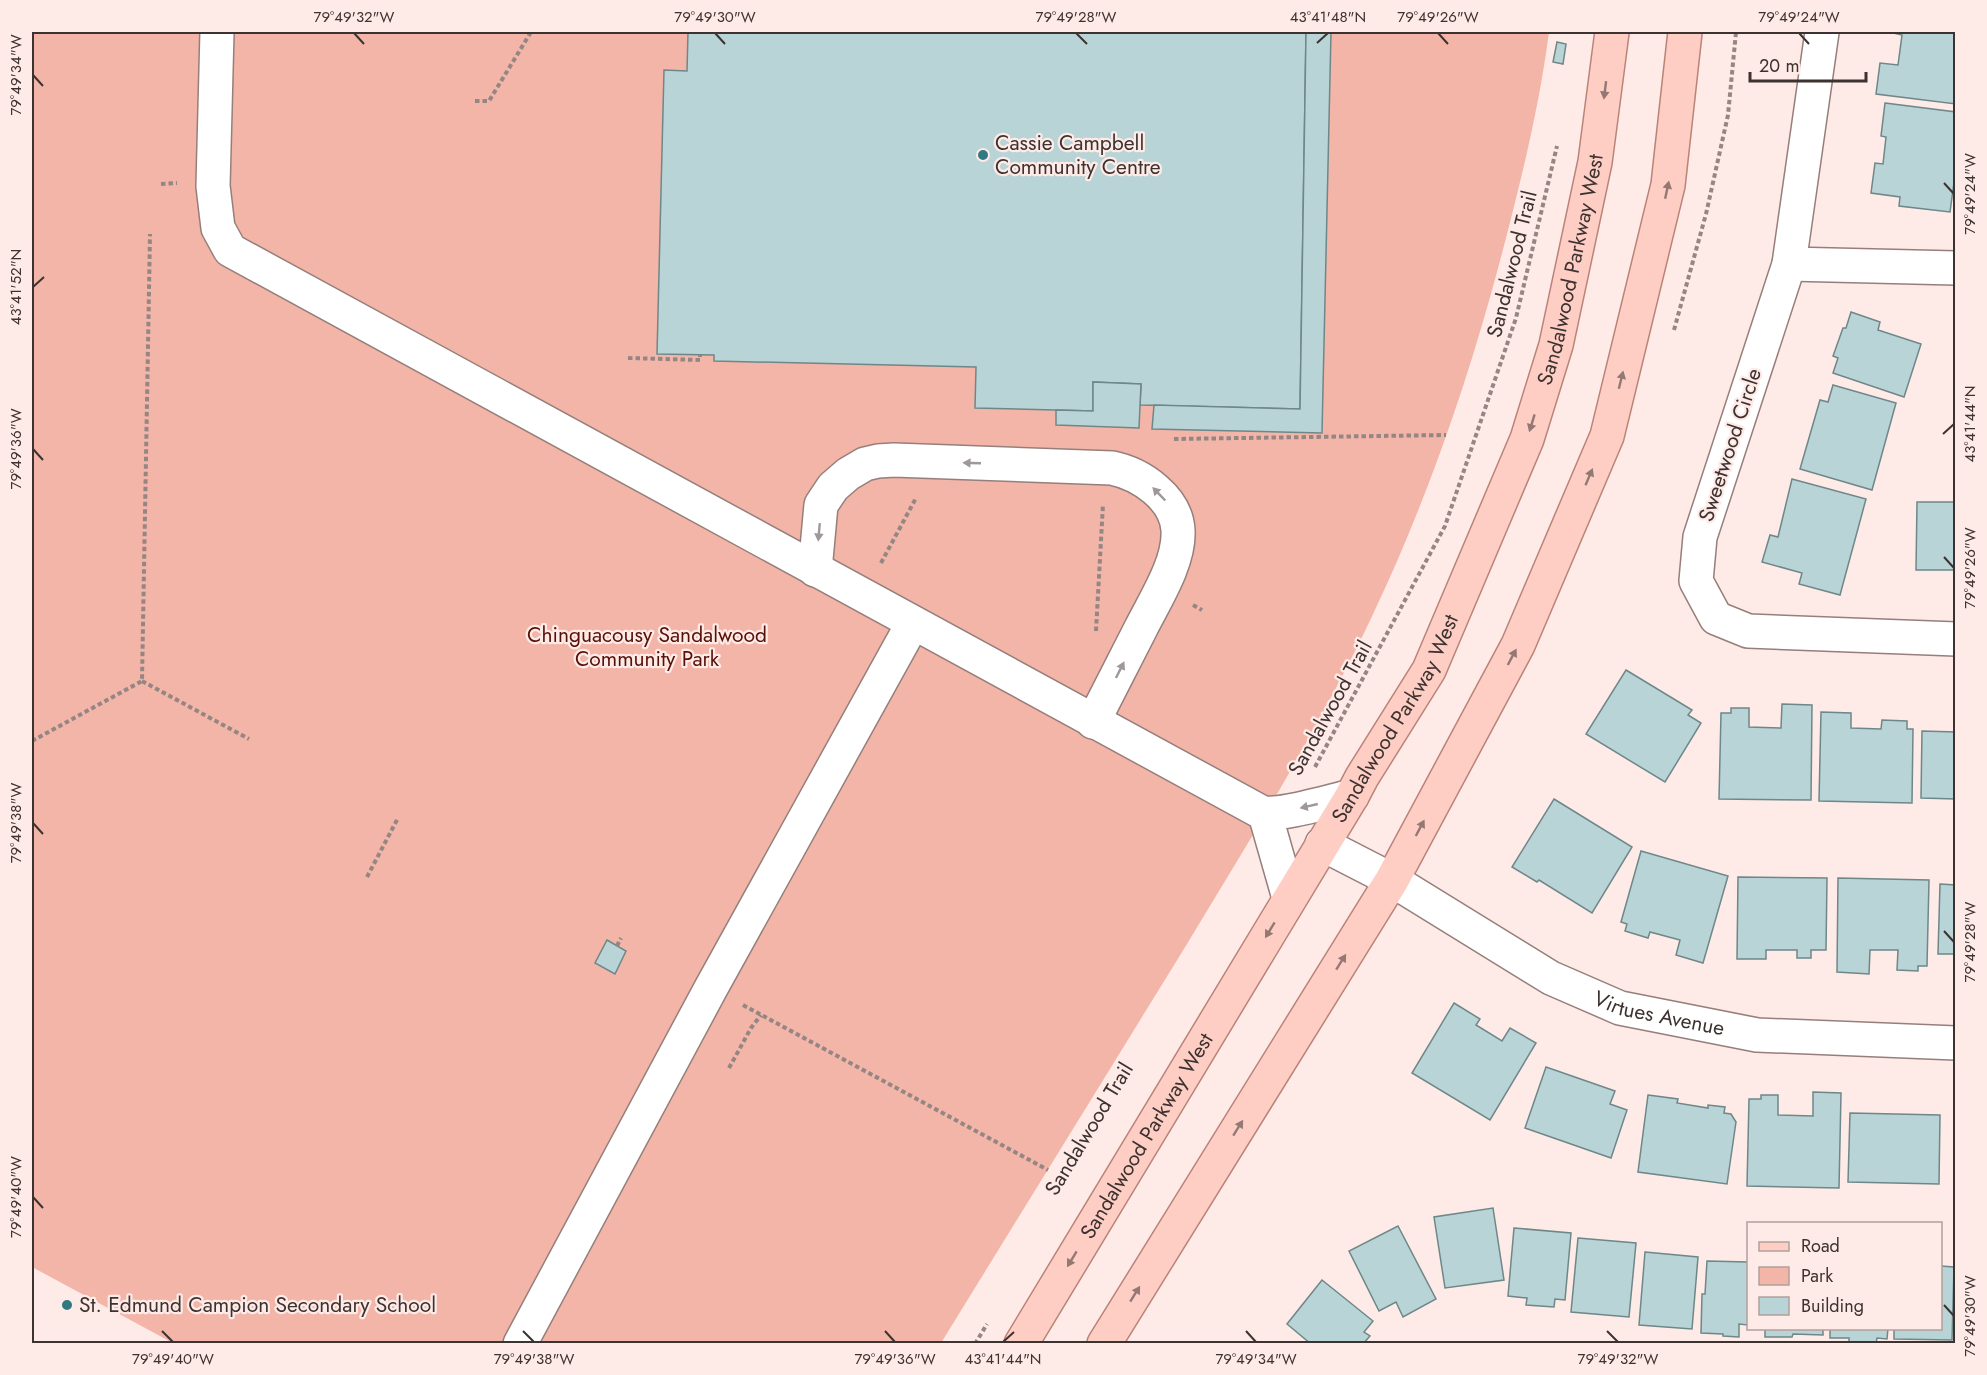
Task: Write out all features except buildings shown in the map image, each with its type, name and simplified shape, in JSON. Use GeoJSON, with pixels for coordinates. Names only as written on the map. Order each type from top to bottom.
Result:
{"type":"FeatureCollection","features":[{"type":"Feature","properties":{"kind":"main road","name":"Sandalwood Parkway West"},"geometry":{"type":"LineString","coordinates":[[1021,1344],[1362,777],[1429,670],[1527,439],[1556,345],[1595,162],[1612,32]]}},
{"type":"Feature","properties":{"kind":"main road"},"geometry":{"type":"LineString","coordinates":[[1104,1344],[1392,880],[1518,645],[1607,436],[1668,185],[1685,32]]}},
{"type":"Feature","properties":{"kind":"street"},"geometry":{"type":"LineString","coordinates":[[217,32],[214,196],[218,228],[230,250],[1093,722],[1276,813],[1352,796]]}},
{"type":"Feature","properties":{"kind":"street","name":"Sweetwood Circle"},"geometry":{"type":"LineString","coordinates":[[1822,32],[1789,264],[1700,537],[1696,581],[1716,618],[1748,631],[1956,639]]}},
{"type":"Feature","properties":{"kind":"street"},"geometry":{"type":"LineString","coordinates":[[1789,264],[1956,268]]}},
{"type":"Feature","properties":{"kind":"street"},"geometry":{"type":"LineString","coordinates":[[815,570],[821,505],[833,487],[848,474],[871,462],[894,460],[1112,468],[1140,478],[1162,497],[1173,512],[1178,537],[1171,567],[1093,722]]}},
{"type":"Feature","properties":{"kind":"street"},"geometry":{"type":"LineString","coordinates":[[520,1344],[711,988],[913,624]]}},
{"type":"Feature","properties":{"kind":"street"},"geometry":{"type":"LineString","coordinates":[[1276,813],[1289,898]]}},
{"type":"Feature","properties":{"kind":"street","name":"Virtues Avenue"},"geometry":{"type":"LineString","coordinates":[[1322,844],[1392,880],[1551,978],[1620,1008],[1757,1035],[1956,1044]]}},
{"type":"Feature","properties":{"kind":"path"},"geometry":{"type":"LineString","coordinates":[[475,101],[489,101],[531,32]]}},
{"type":"Feature","properties":{"kind":"path","name":"Sandalwood Trail"},"geometry":{"type":"LineString","coordinates":[[1276,813],[1306,782],[1445,526],[1516,318],[1560,136]]}},
{"type":"Feature","properties":{"kind":"path"},"geometry":{"type":"LineString","coordinates":[[142,681],[150,234]]}},
{"type":"Feature","properties":{"kind":"path"},"geometry":{"type":"LineString","coordinates":[[628,358],[700,360],[700,355]]}},
{"type":"Feature","properties":{"kind":"path"},"geometry":{"type":"LineString","coordinates":[[1174,439],[1446,435]]}},
{"type":"Feature","properties":{"kind":"path"},"geometry":{"type":"LineString","coordinates":[[880,566],[916,497],[926,498]]}},
{"type":"Feature","properties":{"kind":"path"},"geometry":{"type":"LineString","coordinates":[[1095,642],[1103,497]]}},
{"type":"Feature","properties":{"kind":"path"},"geometry":{"type":"LineString","coordinates":[[142,681],[249,739]]}},
{"type":"Feature","properties":{"kind":"path"},"geometry":{"type":"LineString","coordinates":[[32,741],[142,681]]}},
{"type":"Feature","properties":{"kind":"path"},"geometry":{"type":"LineString","coordinates":[[367,877],[398,818]]}},
{"type":"Feature","properties":{"kind":"path"},"geometry":{"type":"LineString","coordinates":[[617,946],[621,938]]}},
{"type":"Feature","properties":{"kind":"path"},"geometry":{"type":"LineString","coordinates":[[737,1002],[1048,1170]]}},
{"type":"Feature","properties":{"kind":"path"},"geometry":{"type":"LineString","coordinates":[[729,1068],[751,1028],[761,1015]]}},
{"type":"Feature","properties":{"kind":"path"},"geometry":{"type":"LineString","coordinates":[[975,1344],[993,1314]]}},
{"type":"Feature","properties":{"kind":"green space","name":"Chinguacousy Sandalwood Community Park"},"geometry":{"type":"Polygon","coordinates":[[[32,32],[1549,32],[1540,90],[1522,175],[1474,351],[1429,483],[1374,612],[1309,739],[1261,821],[941,1343],[173,1343],[32,1267],[32,32]]]}},
{"type":"Feature","properties":{"kind":"place","name":"Cassie Campbell Community Centre"},"geometry":{"type":"Point","coordinates":[983,155]}},
{"type":"Feature","properties":{"kind":"place","name":"St. Edmund Campion Secondary School"},"geometry":{"type":"Point","coordinates":[67,1305]}}]}
